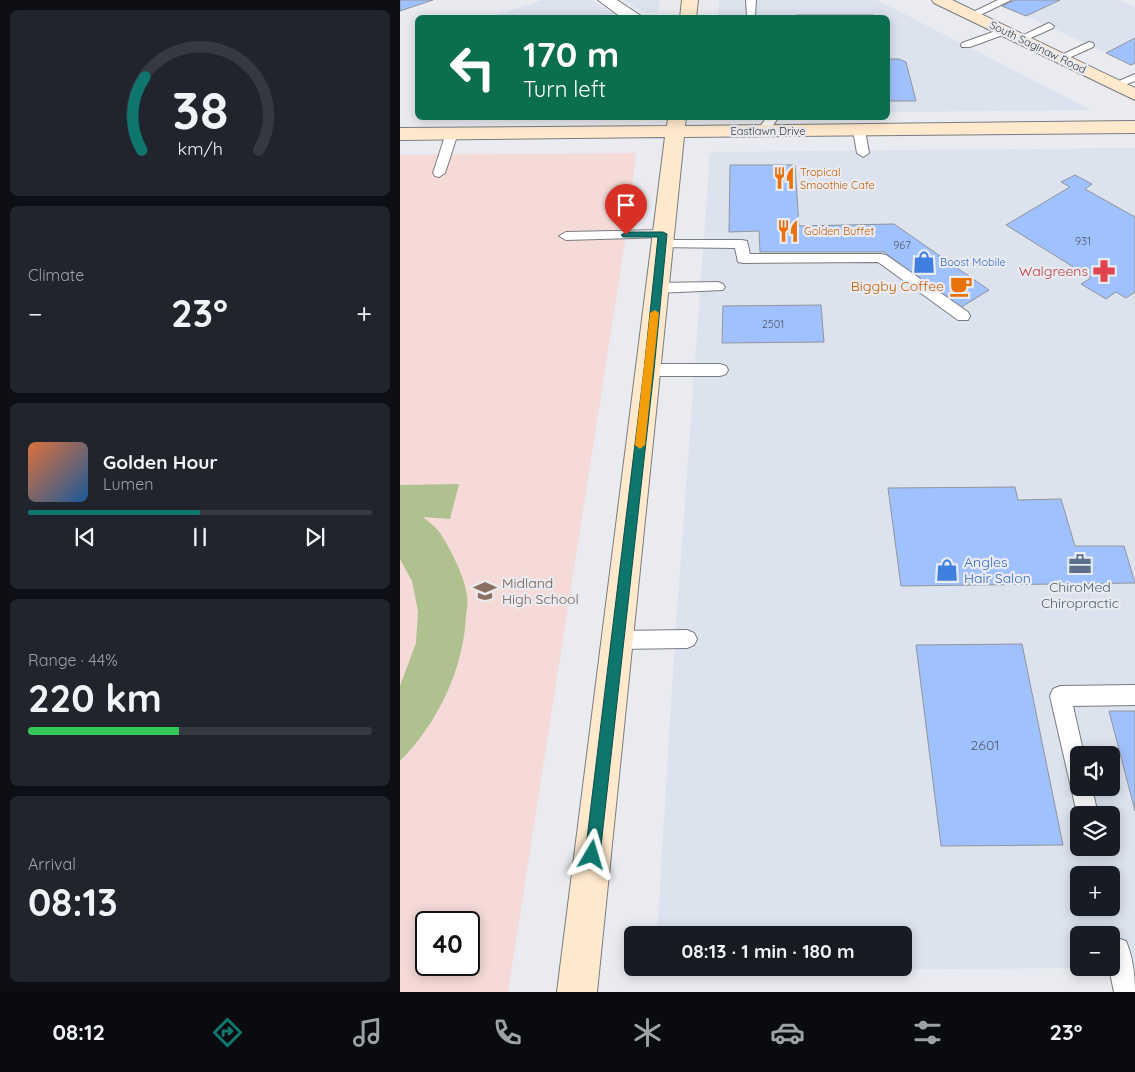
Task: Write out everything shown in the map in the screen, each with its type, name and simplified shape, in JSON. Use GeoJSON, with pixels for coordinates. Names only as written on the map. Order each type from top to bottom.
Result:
{"type":"FeatureCollection","features":[{"type":"Feature","properties":{"kind":"street"},"geometry":{"type":"LineString","coordinates":[[606,0],[629,15]]}},
{"type":"Feature","properties":{"kind":"street"},"geometry":{"type":"LineString","coordinates":[[688,15],[690,0]]}},
{"type":"Feature","properties":{"kind":"street","name":"South Saginaw Road"},"geometry":{"type":"LineString","coordinates":[[940,0],[1135,95]]}},
{"type":"Feature","properties":{"kind":"street"},"geometry":{"type":"LineString","coordinates":[[577,992],[676,124]]}},
{"type":"Feature","properties":{"kind":"street","name":"Eastlawn Drive"},"geometry":{"type":"LineString","coordinates":[[400,134],[676,124],[767,124],[859,130],[1135,127]]}},
{"type":"Feature","properties":{"kind":"lane"},"geometry":{"type":"LineString","coordinates":[[751,0],[751,14]]}},
{"type":"Feature","properties":{"kind":"lane"},"geometry":{"type":"LineString","coordinates":[[972,15],[1006,0]]}},
{"type":"Feature","properties":{"kind":"lane"},"geometry":{"type":"LineString","coordinates":[[1020,39],[1049,26]]}},
{"type":"Feature","properties":{"kind":"lane"},"geometry":{"type":"LineString","coordinates":[[966,46],[1004,31]]}},
{"type":"Feature","properties":{"kind":"lane"},"geometry":{"type":"LineString","coordinates":[[1060,58],[1089,45]]}},
{"type":"Feature","properties":{"kind":"lane"},"geometry":{"type":"LineString","coordinates":[[1116,85],[1135,77]]}},
{"type":"Feature","properties":{"kind":"lane"},"geometry":{"type":"LineString","coordinates":[[859,130],[863,153]]}},
{"type":"Feature","properties":{"kind":"lane"},"geometry":{"type":"LineString","coordinates":[[438,173],[452,133]]}},
{"type":"Feature","properties":{"kind":"lane"},"geometry":{"type":"LineString","coordinates":[[566,236],[742,244],[743,259],[881,258],[963,316]]}},
{"type":"Feature","properties":{"kind":"lane"},"geometry":{"type":"LineString","coordinates":[[657,288],[718,286]]}},
{"type":"Feature","properties":{"kind":"lane"},"geometry":{"type":"LineString","coordinates":[[649,370],[720,370]]}},
{"type":"Feature","properties":{"kind":"lane"},"geometry":{"type":"LineString","coordinates":[[617,640],[687,639]]}},
{"type":"Feature","properties":{"kind":"lane"},"geometry":{"type":"LineString","coordinates":[[1072,746],[1060,696],[1135,695]]}},
{"type":"Feature","properties":{"kind":"lane"},"geometry":{"type":"LineString","coordinates":[[1120,963],[1127,992]]}},
{"type":"Feature","properties":{"kind":"shaded area"},"geometry":{"type":"Polygon","coordinates":[[[543,0],[592,0],[615,15],[495,15],[543,0]]]}},
{"type":"Feature","properties":{"kind":"shaded area"},"geometry":{"type":"Polygon","coordinates":[[[623,0],[660,0],[658,12],[645,13],[623,0]]]}},
{"type":"Feature","properties":{"kind":"shaded area"},"geometry":{"type":"Polygon","coordinates":[[[719,0],[877,0],[1091,110],[890,112],[890,15],[718,15],[719,0]]]}},
{"type":"Feature","properties":{"kind":"shaded area"},"geometry":{"type":"Polygon","coordinates":[[[991,0],[1118,0],[1135,7],[1135,66],[991,0]]]}},
{"type":"Feature","properties":{"kind":"shaded area"},"geometry":{"type":"Polygon","coordinates":[[[1135,148],[1135,967],[1120,967],[1120,926],[1070,926],[1070,968],[912,969],[912,926],[658,926],[675,640],[710,154],[714,152],[1135,148]]]}},
{"type":"Feature","properties":{"kind":"shaded area","name":"Midland High School"},"geometry":{"type":"Polygon","coordinates":[[[636,153],[626,235],[508,992],[400,992],[400,155],[636,153]]]}},
{"type":"Feature","properties":{"kind":"green space"},"geometry":{"type":"Polygon","coordinates":[[[459,484],[450,519],[423,517],[444,539],[466,588],[467,606],[460,655],[446,694],[437,712],[414,746],[400,761],[400,686],[416,643],[418,611],[412,581],[400,559],[400,485],[459,484]]]}},
{"type":"Feature","properties":{"kind":"building"},"geometry":{"type":"Polygon","coordinates":[[[400,0],[433,0],[400,11],[400,0]]]}},
{"type":"Feature","properties":{"kind":"building"},"geometry":{"type":"Polygon","coordinates":[[[1015,0],[1060,0],[1026,16],[1002,6],[1015,0]]]}},
{"type":"Feature","properties":{"kind":"building"},"geometry":{"type":"Polygon","coordinates":[[[1135,38],[1135,63],[1131,65],[1106,53],[1135,38]]]}},
{"type":"Feature","properties":{"kind":"building"},"geometry":{"type":"Polygon","coordinates":[[[890,59],[899,59],[906,62],[916,101],[890,101],[890,59]]]}},
{"type":"Feature","properties":{"kind":"building"},"geometry":{"type":"Polygon","coordinates":[[[730,165],[795,165],[799,226],[894,224],[989,290],[960,308],[884,252],[760,252],[759,231],[729,232],[730,165]]]}},
{"type":"Feature","properties":{"kind":"building","name":"Walgreens"},"geometry":{"type":"Polygon","coordinates":[[[1075,175],[1092,184],[1085,189],[1135,217],[1135,292],[1126,298],[1116,292],[1106,299],[1081,284],[1091,278],[1006,225],[1070,187],[1061,182],[1075,175]]]}},
{"type":"Feature","properties":{"kind":"building"},"geometry":{"type":"Polygon","coordinates":[[[821,305],[824,342],[722,343],[723,306],[821,305]]]}},
{"type":"Feature","properties":{"kind":"building"},"geometry":{"type":"Polygon","coordinates":[[[1015,487],[1018,500],[1061,499],[1075,546],[1124,546],[1135,583],[901,586],[888,488],[1015,487]]]}},
{"type":"Feature","properties":{"kind":"building"},"geometry":{"type":"Polygon","coordinates":[[[1022,644],[1063,845],[941,846],[916,645],[1022,644]]]}},
{"type":"Feature","properties":{"kind":"building"},"geometry":{"type":"Polygon","coordinates":[[[1109,711],[1135,711],[1135,811],[1120,753],[1120,746],[1118,746],[1109,711]]]}},
{"type":"Feature","properties":{"kind":"slow traffic"},"geometry":{"type":"LineString","coordinates":[[640,445],[655,313]]}},
{"type":"Feature","properties":{"kind":"place","name":"Tropical Smoothie Cafe"},"geometry":{"type":"Point","coordinates":[784,178]}},
{"type":"Feature","properties":{"kind":"place","name":"Golden Buffet"},"geometry":{"type":"Point","coordinates":[788,231]}},
{"type":"Feature","properties":{"kind":"place","name":"Boost Mobile"},"geometry":{"type":"Point","coordinates":[924,262]}},
{"type":"Feature","properties":{"kind":"place","name":"Walgreens"},"geometry":{"type":"Point","coordinates":[1104,271]}},
{"type":"Feature","properties":{"kind":"place","name":"Biggby Coffee"},"geometry":{"type":"Point","coordinates":[961,286]}},
{"type":"Feature","properties":{"kind":"place","name":"ChiroMed Chiropractic"},"geometry":{"type":"Point","coordinates":[1080,564]}},
{"type":"Feature","properties":{"kind":"place","name":"Angles Hair Salon"},"geometry":{"type":"Point","coordinates":[947,570]}},
{"type":"Feature","properties":{"kind":"place","name":"Midland High School"},"geometry":{"type":"Point","coordinates":[485,591]}},
{"type":"Feature","properties":{"kind":"route"},"geometry":{"type":"LineString","coordinates":[[592,855],[649,370],[663,234],[626,235]]}}]}
